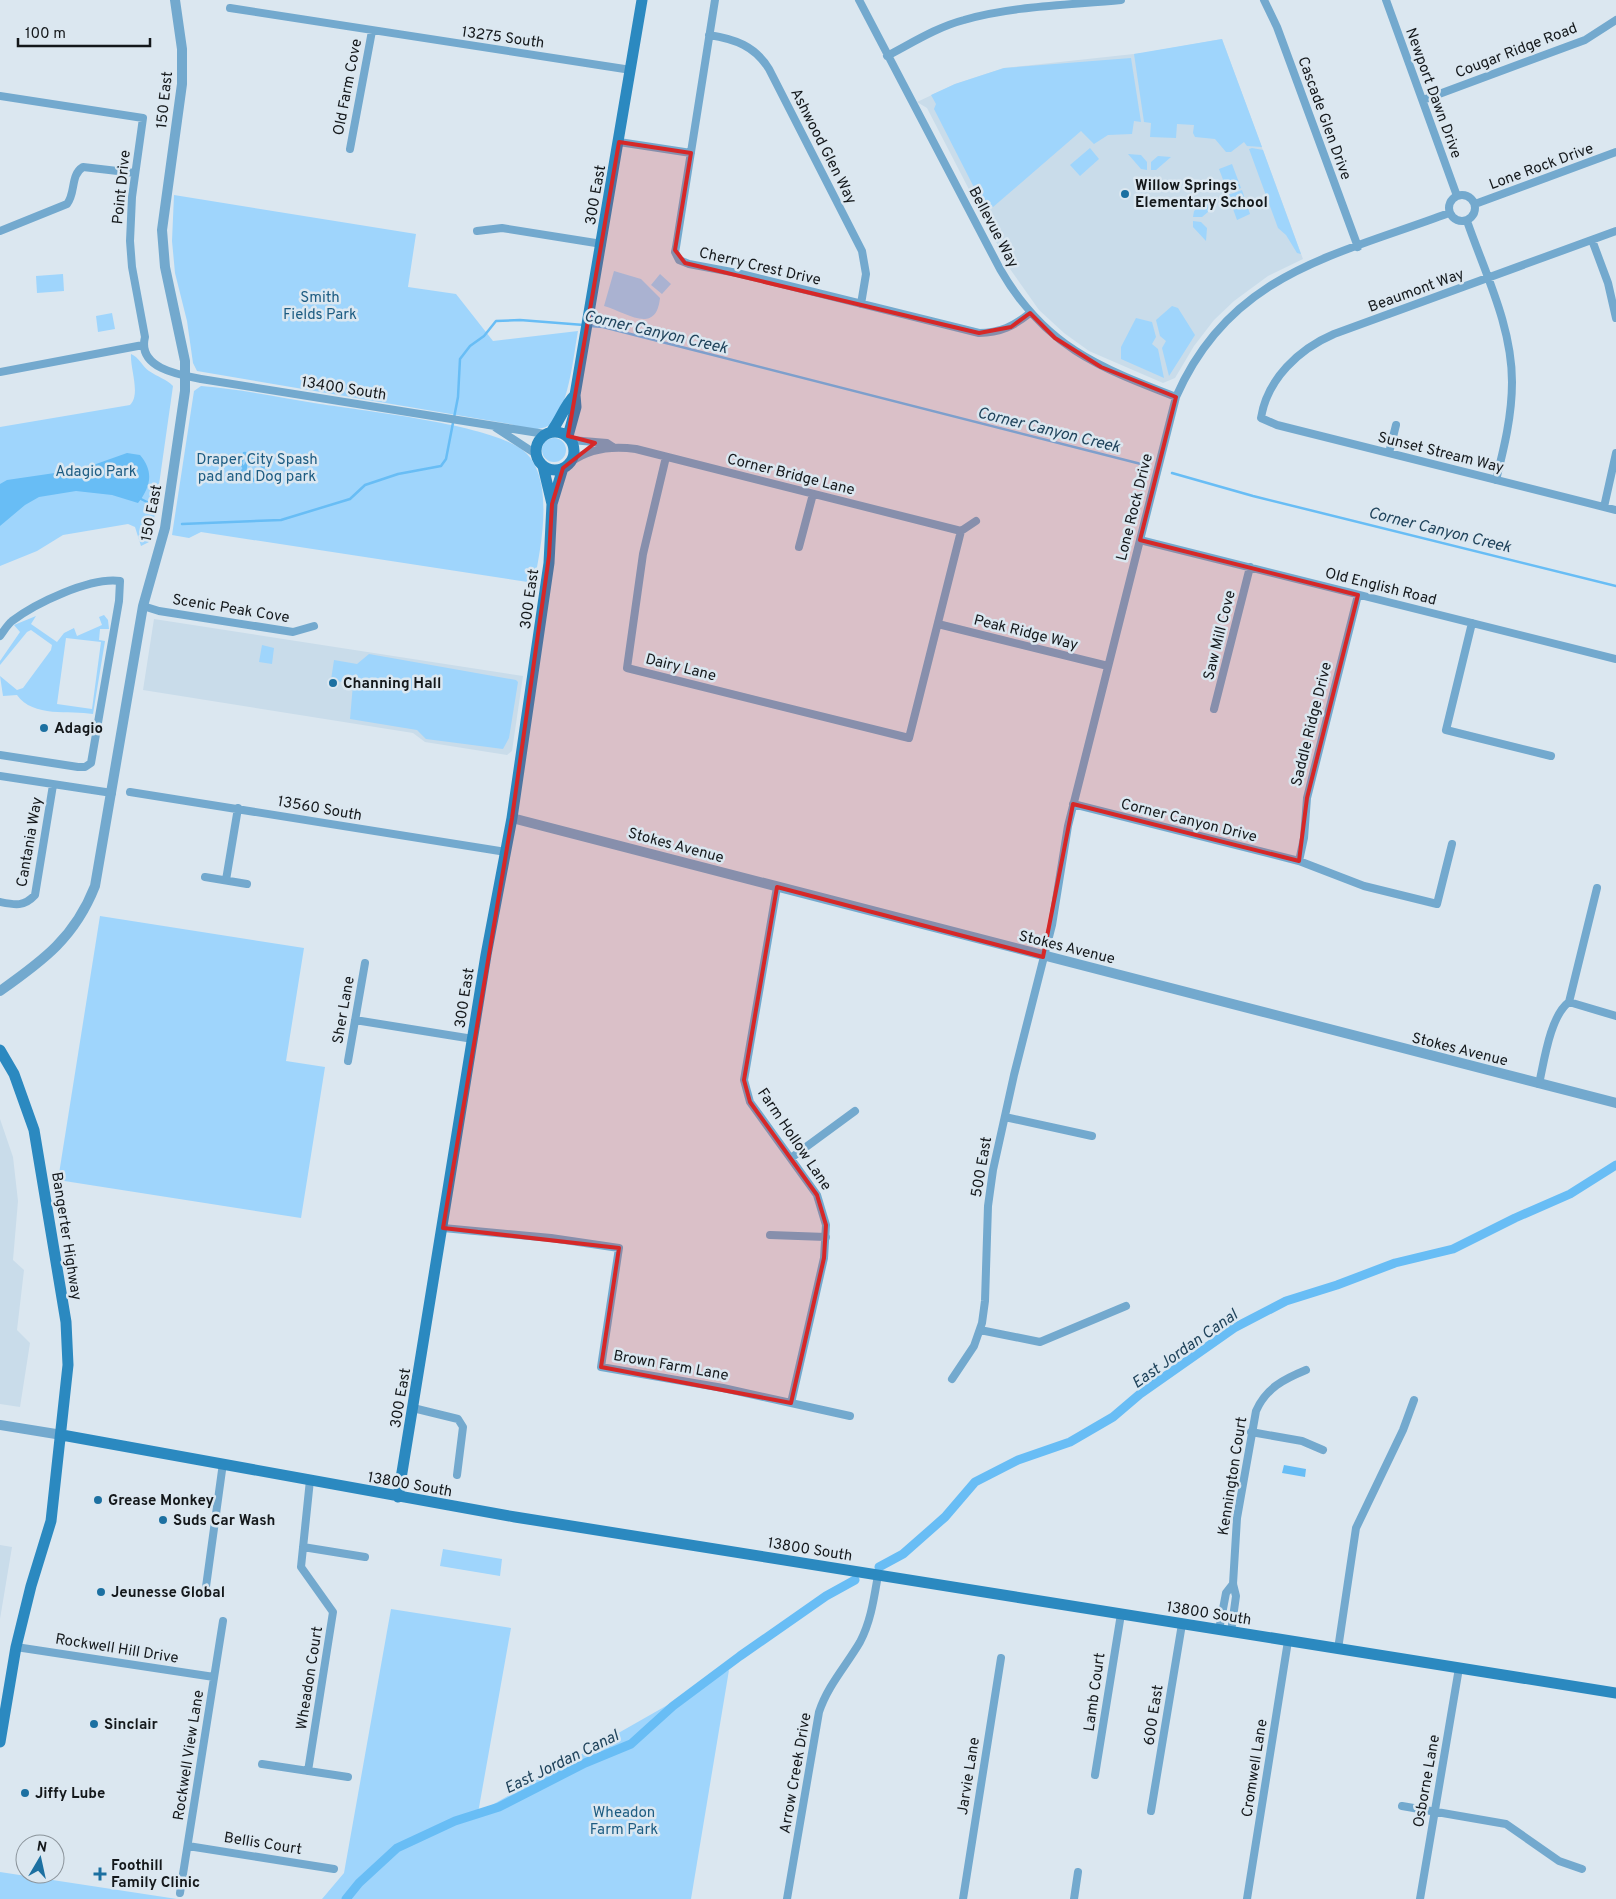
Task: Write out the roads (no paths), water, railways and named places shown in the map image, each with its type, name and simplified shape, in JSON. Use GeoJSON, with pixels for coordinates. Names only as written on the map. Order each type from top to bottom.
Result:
{"type":"FeatureCollection","features":[{"type":"Feature","properties":{"kind":"main road","name":"300 East"},"geometry":{"type":"LineString","coordinates":[[570,438],[576,407],[575,395],[590,316],[642,0]]}},
{"type":"Feature","properties":{"kind":"main road","name":"300 East"},"geometry":{"type":"LineString","coordinates":[[548,433],[559,422],[566,404],[575,395]]}},
{"type":"Feature","properties":{"kind":"main road"},"geometry":{"type":"LineString","coordinates":[[560,432],[570,438],[575,451],[567,465],[553,470],[543,466],[536,454],[537,443],[548,433],[560,432]]}},
{"type":"Feature","properties":{"kind":"main road","name":"300 East"},"geometry":{"type":"LineString","coordinates":[[552,504],[567,465]]}},
{"type":"Feature","properties":{"kind":"main road","name":"300 East"},"geometry":{"type":"LineString","coordinates":[[398,1497],[473,1039],[512,818],[549,564],[552,504],[543,466]]}},
{"type":"Feature","properties":{"kind":"main road","name":"Bangerter Highway"},"geometry":{"type":"LineString","coordinates":[[0,1050],[14,1074],[34,1130],[66,1322],[68,1365],[62,1435],[51,1521],[31,1586],[16,1647],[0,1742]]}},
{"type":"Feature","properties":{"kind":"main road","name":"13800 South"},"geometry":{"type":"LineString","coordinates":[[62,1435],[223,1463],[398,1497],[1616,1693]]}},
{"type":"Feature","properties":{"kind":"street","name":"150 East"},"geometry":{"type":"LineString","coordinates":[[0,991],[50,955],[63,941],[82,914],[98,875],[143,606],[165,528],[186,376],[182,340],[168,282],[163,250],[164,209],[182,84],[182,49],[175,0]]}},
{"type":"Feature","properties":{"kind":"street","name":"Cherry Crest Drive"},"geometry":{"type":"LineString","coordinates":[[715,0],[675,250],[679,260],[689,264],[738,273],[979,333],[996,332],[1011,327],[1030,313]]}},
{"type":"Feature","properties":{"kind":"street","name":"Bellevue Way"},"geometry":{"type":"LineString","coordinates":[[858,0],[1000,269],[1030,313],[1056,338],[1093,363],[1176,397]]}},
{"type":"Feature","properties":{"kind":"street"},"geometry":{"type":"LineString","coordinates":[[887,56],[931,33],[962,20],[996,13],[1085,2],[1121,0]]}},
{"type":"Feature","properties":{"kind":"street","name":"Cascade Glen Drive"},"geometry":{"type":"LineString","coordinates":[[1264,0],[1277,27],[1358,247]]}},
{"type":"Feature","properties":{"kind":"street","name":"Newport Dawn Drive"},"geometry":{"type":"LineString","coordinates":[[1386,0],[1457,196]]}},
{"type":"Feature","properties":{"kind":"street","name":"13275 South"},"geometry":{"type":"LineString","coordinates":[[230,8],[630,70]]}},
{"type":"Feature","properties":{"kind":"street","name":"Cougar Ridge Road"},"geometry":{"type":"LineString","coordinates":[[1423,100],[1585,40],[1616,20]]}},
{"type":"Feature","properties":{"kind":"street","name":"Old Farm Cove"},"geometry":{"type":"LineString","coordinates":[[350,149],[372,31]]}},
{"type":"Feature","properties":{"kind":"street","name":"Ashwood Glen Way"},"geometry":{"type":"LineString","coordinates":[[709,35],[730,38],[743,43],[760,57],[769,69],[862,251],[866,274],[860,304]]}},
{"type":"Feature","properties":{"kind":"street","name":"Point Drive"},"geometry":{"type":"LineString","coordinates":[[0,96],[143,118],[130,241],[132,267],[145,337],[143,345]]}},
{"type":"Feature","properties":{"kind":"street"},"geometry":{"type":"LineString","coordinates":[[619,142],[691,153]]}},
{"type":"Feature","properties":{"kind":"street","name":"Lone Rock Drive"},"geometry":{"type":"LineString","coordinates":[[1474,204],[1616,152]]}},
{"type":"Feature","properties":{"kind":"street"},"geometry":{"type":"LineString","coordinates":[[0,232],[67,204],[72,196],[76,174],[84,167],[91,166],[136,172]]}},
{"type":"Feature","properties":{"kind":"street"},"geometry":{"type":"LineString","coordinates":[[1457,196],[1468,196],[1474,204],[1474,215],[1467,221],[1455,220],[1449,213],[1449,202],[1457,196]]}},
{"type":"Feature","properties":{"kind":"street","name":"Lone Rock Drive"},"geometry":{"type":"LineString","coordinates":[[1043,957],[1052,924],[1063,846],[1176,397],[1204,347],[1244,304],[1280,278],[1449,213]]}},
{"type":"Feature","properties":{"kind":"street"},"geometry":{"type":"LineString","coordinates":[[1467,221],[1506,335],[1512,380],[1508,428],[1496,480]]}},
{"type":"Feature","properties":{"kind":"street"},"geometry":{"type":"LineString","coordinates":[[477,231],[502,228],[602,244]]}},
{"type":"Feature","properties":{"kind":"street","name":"Beaumont Way"},"geometry":{"type":"LineString","coordinates":[[1261,418],[1265,401],[1281,373],[1314,344],[1616,231]]}},
{"type":"Feature","properties":{"kind":"street"},"geometry":{"type":"LineString","coordinates":[[1592,240],[1608,283],[1616,318]]}},
{"type":"Feature","properties":{"kind":"street"},"geometry":{"type":"LineString","coordinates":[[0,372],[143,345],[148,357],[158,366],[186,376]]}},
{"type":"Feature","properties":{"kind":"street","name":"13400 South"},"geometry":{"type":"LineString","coordinates":[[186,376],[496,428],[548,433]]}},
{"type":"Feature","properties":{"kind":"street","name":"Sunset Stream Way"},"geometry":{"type":"LineString","coordinates":[[1261,418],[1277,426],[1616,510]]}},
{"type":"Feature","properties":{"kind":"street"},"geometry":{"type":"LineString","coordinates":[[1389,453],[1396,425]]}},
{"type":"Feature","properties":{"kind":"street","name":"13400 South"},"geometry":{"type":"LineString","coordinates":[[496,428],[536,454]]}},
{"type":"Feature","properties":{"kind":"street","name":"Corner Bridge Lane"},"geometry":{"type":"LineString","coordinates":[[570,438],[607,443],[613,447],[636,449],[666,456],[961,531]]}},
{"type":"Feature","properties":{"kind":"street","name":"Corner Bridge Lane"},"geometry":{"type":"LineString","coordinates":[[567,465],[588,452],[607,450],[613,447]]}},
{"type":"Feature","properties":{"kind":"street"},"geometry":{"type":"LineString","coordinates":[[1604,507],[1616,453]]}},
{"type":"Feature","properties":{"kind":"street","name":"Dairy Lane"},"geometry":{"type":"LineString","coordinates":[[666,456],[643,554],[628,646],[627,668],[909,738],[938,624]]}},
{"type":"Feature","properties":{"kind":"street"},"geometry":{"type":"LineString","coordinates":[[799,547],[813,494]]}},
{"type":"Feature","properties":{"kind":"street"},"geometry":{"type":"LineString","coordinates":[[938,624],[961,531],[976,521]]}},
{"type":"Feature","properties":{"kind":"street","name":"Old English Road"},"geometry":{"type":"LineString","coordinates":[[1140,540],[1616,659]]}},
{"type":"Feature","properties":{"kind":"street","name":"Saw Mill Cove"},"geometry":{"type":"LineString","coordinates":[[1214,709],[1250,567]]}},
{"type":"Feature","properties":{"kind":"street"},"geometry":{"type":"LineString","coordinates":[[0,636],[10,623],[53,599],[94,582],[120,581],[119,601],[91,764],[85,767],[78,767],[0,755]]}},
{"type":"Feature","properties":{"kind":"street","name":"Saddle Ridge Drive"},"geometry":{"type":"LineString","coordinates":[[1299,861],[1304,838],[1307,798],[1358,595]]}},
{"type":"Feature","properties":{"kind":"street","name":"Scenic Peak Cove"},"geometry":{"type":"LineString","coordinates":[[143,606],[293,632],[314,626]]}},
{"type":"Feature","properties":{"kind":"street"},"geometry":{"type":"LineString","coordinates":[[1472,623],[1446,730],[1551,756]]}},
{"type":"Feature","properties":{"kind":"street","name":"Peak Ridge Way"},"geometry":{"type":"LineString","coordinates":[[938,624],[1108,666]]}},
{"type":"Feature","properties":{"kind":"street"},"geometry":{"type":"LineString","coordinates":[[0,776],[112,793]]}},
{"type":"Feature","properties":{"kind":"street","name":"Cantania Way"},"geometry":{"type":"LineString","coordinates":[[0,902],[18,905],[28,903],[35,895],[53,785]]}},
{"type":"Feature","properties":{"kind":"street","name":"13560 South"},"geometry":{"type":"LineString","coordinates":[[130,792],[506,852]]}},
{"type":"Feature","properties":{"kind":"street","name":"Corner Canyon Drive"},"geometry":{"type":"LineString","coordinates":[[1073,804],[1299,861],[1364,886],[1437,904],[1452,844]]}},
{"type":"Feature","properties":{"kind":"street"},"geometry":{"type":"LineString","coordinates":[[226,880],[238,808]]}},
{"type":"Feature","properties":{"kind":"street","name":"Stokes Avenue"},"geometry":{"type":"LineString","coordinates":[[512,818],[1043,957],[1317,1025],[1616,1103]]}},
{"type":"Feature","properties":{"kind":"street"},"geometry":{"type":"LineString","coordinates":[[205,877],[248,884]]}},
{"type":"Feature","properties":{"kind":"street","name":"Farm Hollow Lane"},"geometry":{"type":"LineString","coordinates":[[777,887],[744,1080],[750,1102],[791,1158],[821,1204],[826,1237],[824,1258],[791,1404]]}},
{"type":"Feature","properties":{"kind":"street"},"geometry":{"type":"LineString","coordinates":[[1539,1084],[1552,1032],[1561,1010],[1568,1002],[1597,888]]}},
{"type":"Feature","properties":{"kind":"street","name":"500 East"},"geometry":{"type":"LineString","coordinates":[[952,1379],[970,1354],[980,1330],[985,1308],[988,1206],[1005,1117],[1043,957]]}},
{"type":"Feature","properties":{"kind":"street","name":"Sher Lane"},"geometry":{"type":"LineString","coordinates":[[348,1061],[365,963]]}},
{"type":"Feature","properties":{"kind":"street"},"geometry":{"type":"LineString","coordinates":[[1568,1002],[1616,1016]]}},
{"type":"Feature","properties":{"kind":"street"},"geometry":{"type":"LineString","coordinates":[[355,1020],[473,1039]]}},
{"type":"Feature","properties":{"kind":"street"},"geometry":{"type":"LineString","coordinates":[[791,1158],[855,1111]]}},
{"type":"Feature","properties":{"kind":"street"},"geometry":{"type":"LineString","coordinates":[[1005,1117],[1092,1136]]}},
{"type":"Feature","properties":{"kind":"street","name":"Brown Farm Lane"},"geometry":{"type":"LineString","coordinates":[[443,1228],[551,1238],[619,1248],[600,1366],[723,1388],[850,1416]]}},
{"type":"Feature","properties":{"kind":"street"},"geometry":{"type":"LineString","coordinates":[[770,1235],[826,1237]]}},
{"type":"Feature","properties":{"kind":"street"},"geometry":{"type":"LineString","coordinates":[[980,1330],[1040,1342],[1126,1306]]}},
{"type":"Feature","properties":{"kind":"street","name":"Kennington Court"},"geometry":{"type":"LineString","coordinates":[[1231,1632],[1236,1596],[1233,1584],[1237,1518],[1256,1411],[1266,1394],[1282,1381],[1306,1370]]}},
{"type":"Feature","properties":{"kind":"street"},"geometry":{"type":"LineString","coordinates":[[1338,1649],[1356,1528],[1403,1430],[1414,1400]]}},
{"type":"Feature","properties":{"kind":"street"},"geometry":{"type":"LineString","coordinates":[[413,1408],[458,1419],[463,1427],[456,1475]]}},
{"type":"Feature","properties":{"kind":"street","name":"13800 South"},"geometry":{"type":"LineString","coordinates":[[0,1425],[62,1435]]}},
{"type":"Feature","properties":{"kind":"street"},"geometry":{"type":"LineString","coordinates":[[1251,1432],[1302,1441],[1323,1450]]}},
{"type":"Feature","properties":{"kind":"street"},"geometry":{"type":"LineString","coordinates":[[205,1594],[223,1463]]}},
{"type":"Feature","properties":{"kind":"street","name":"Wheadon Court"},"geometry":{"type":"LineString","coordinates":[[308,1771],[333,1612],[301,1567],[310,1480]]}},
{"type":"Feature","properties":{"kind":"street"},"geometry":{"type":"LineString","coordinates":[[303,1547],[365,1557]]}},
{"type":"Feature","properties":{"kind":"street","name":"Arrow Creek Drive"},"geometry":{"type":"LineString","coordinates":[[788,1899],[819,1712],[828,1690],[861,1640],[870,1617],[878,1575]]}},
{"type":"Feature","properties":{"kind":"street","name":"Kennington Court"},"geometry":{"type":"LineString","coordinates":[[1219,1630],[1226,1593],[1233,1584]]}},
{"type":"Feature","properties":{"kind":"street","name":"Lamb Court"},"geometry":{"type":"LineString","coordinates":[[1095,1775],[1121,1614]]}},
{"type":"Feature","properties":{"kind":"street","name":"Rockwell View Lane"},"geometry":{"type":"LineString","coordinates":[[180,1893],[223,1622]]}},
{"type":"Feature","properties":{"kind":"street","name":"600 East"},"geometry":{"type":"LineString","coordinates":[[1151,1811],[1182,1624]]}},
{"type":"Feature","properties":{"kind":"street","name":"Cromwell Lane"},"geometry":{"type":"LineString","coordinates":[[1246,1899],[1288,1641]]}},
{"type":"Feature","properties":{"kind":"street","name":"Rockwell Hill Drive"},"geometry":{"type":"LineString","coordinates":[[16,1647],[214,1677]]}},
{"type":"Feature","properties":{"kind":"street","name":"Jarvie Lane"},"geometry":{"type":"LineString","coordinates":[[963,1899],[1001,1658]]}},
{"type":"Feature","properties":{"kind":"street","name":"Osborne Lane"},"geometry":{"type":"LineString","coordinates":[[1420,1899],[1459,1668]]}},
{"type":"Feature","properties":{"kind":"street"},"geometry":{"type":"LineString","coordinates":[[262,1764],[348,1777]]}},
{"type":"Feature","properties":{"kind":"street"},"geometry":{"type":"LineString","coordinates":[[1402,1806],[1506,1824],[1559,1861],[1582,1869]]}},
{"type":"Feature","properties":{"kind":"street","name":"Bellis Court"},"geometry":{"type":"LineString","coordinates":[[188,1846],[334,1869]]}},
{"type":"Feature","properties":{"kind":"street"},"geometry":{"type":"LineString","coordinates":[[1074,1899],[1078,1872]]}},
{"type":"Feature","properties":{"kind":"waterway","name":"Corner Canyon Creek"},"geometry":{"type":"LineString","coordinates":[[182,524],[281,520],[350,499],[365,485],[398,474],[441,466],[446,459],[458,397],[460,359],[470,346],[484,336],[496,321],[520,320],[584,325]]}},
{"type":"Feature","properties":{"kind":"waterway","name":"Corner Canyon Creek"},"geometry":{"type":"LineString","coordinates":[[590,326],[603,327],[1141,464]]}},
{"type":"Feature","properties":{"kind":"waterway"},"geometry":{"type":"LineString","coordinates":[[244,453],[248,460],[241,473],[247,480],[261,481]]}},
{"type":"Feature","properties":{"kind":"waterway"},"geometry":{"type":"LineString","coordinates":[[243,467],[241,463],[245,453]]}},
{"type":"Feature","properties":{"kind":"waterway"},"geometry":{"type":"LineString","coordinates":[[248,455],[252,458],[258,454],[267,457],[263,469],[265,477]]}},
{"type":"Feature","properties":{"kind":"waterway"},"geometry":{"type":"LineString","coordinates":[[263,469],[264,457]]}},
{"type":"Feature","properties":{"kind":"waterway"},"geometry":{"type":"LineString","coordinates":[[245,475],[246,465]]}},
{"type":"Feature","properties":{"kind":"waterway","name":"Corner Canyon Creek"},"geometry":{"type":"LineString","coordinates":[[1172,473],[1253,496],[1616,586]]}},
{"type":"Feature","properties":{"kind":"waterway"},"geometry":{"type":"LineString","coordinates":[[245,477],[251,477],[254,480]]}},
{"type":"Feature","properties":{"kind":"waterway","name":"Corner Canyon Creek"},"geometry":{"type":"LineString","coordinates":[[139,498],[149,503]]}},
{"type":"Feature","properties":{"kind":"waterway","name":"East Jordan Canal"},"geometry":{"type":"LineString","coordinates":[[879,1567],[903,1554],[945,1517],[975,1482],[1018,1460],[1070,1442],[1113,1417],[1140,1394],[1234,1328],[1286,1301],[1337,1285],[1395,1263],[1453,1249],[1515,1218],[1570,1194],[1616,1165]]}},
{"type":"Feature","properties":{"kind":"waterway","name":"East Jordan Canal"},"geometry":{"type":"LineString","coordinates":[[346,1899],[359,1883],[397,1848],[455,1821],[499,1807],[585,1763],[631,1744],[673,1706],[740,1656],[826,1596],[855,1580]]}},
{"type":"Feature","properties":{"kind":"place","name":"Willow Springs Elementary School"},"geometry":{"type":"Point","coordinates":[1125,194]}},
{"type":"Feature","properties":{"kind":"place","name":"Channing Hall"},"geometry":{"type":"Point","coordinates":[333,683]}},
{"type":"Feature","properties":{"kind":"place","name":"Adagio"},"geometry":{"type":"Point","coordinates":[44,728]}},
{"type":"Feature","properties":{"kind":"place","name":"Grease Monkey"},"geometry":{"type":"Point","coordinates":[98,1500]}},
{"type":"Feature","properties":{"kind":"place","name":"Suds Car Wash"},"geometry":{"type":"Point","coordinates":[163,1520]}},
{"type":"Feature","properties":{"kind":"place","name":"Jeunesse Global"},"geometry":{"type":"Point","coordinates":[101,1592]}},
{"type":"Feature","properties":{"kind":"place","name":"Sinclair"},"geometry":{"type":"Point","coordinates":[94,1724]}},
{"type":"Feature","properties":{"kind":"place","name":"Jiffy Lube"},"geometry":{"type":"Point","coordinates":[25,1793]}},
{"type":"Feature","properties":{"kind":"place","name":"Foothill Family Clinic"},"geometry":{"type":"Point","coordinates":[100,1874]}},
{"type":"Feature","properties":{"kind":"park label","name":"Smith Fields Park"},"geometry":{"type":"Point","coordinates":[320,306]}},
{"type":"Feature","properties":{"kind":"park label","name":"Draper City Spash pad and Dog park"},"geometry":{"type":"Point","coordinates":[257,468]}},
{"type":"Feature","properties":{"kind":"park label","name":"Adagio Park"},"geometry":{"type":"Point","coordinates":[96,471]}},
{"type":"Feature","properties":{"kind":"park label","name":"Wheadon Farm Park"},"geometry":{"type":"Point","coordinates":[624,1820]}}]}
